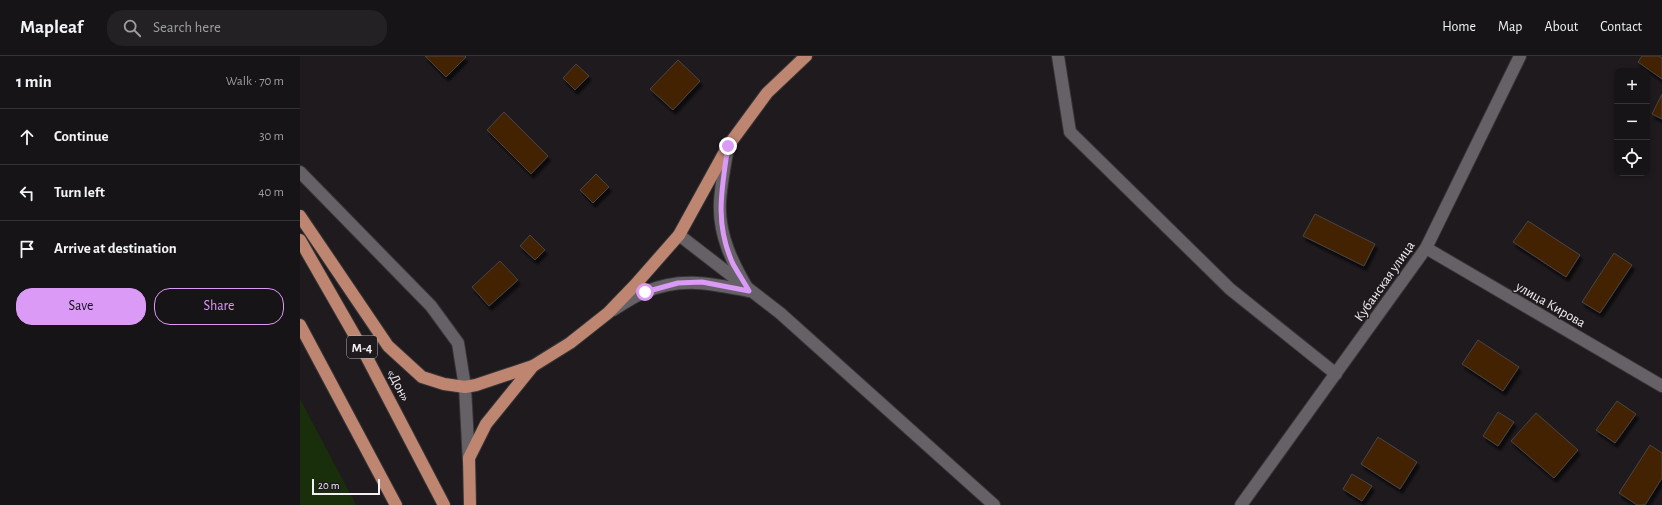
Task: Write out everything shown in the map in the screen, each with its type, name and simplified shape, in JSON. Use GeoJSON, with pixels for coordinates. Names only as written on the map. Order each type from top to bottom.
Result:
{"type":"FeatureCollection","features":[{"type":"Feature","properties":{"kind":"highway"},"geometry":{"type":"LineString","coordinates":[[300,216],[388,346],[422,377],[444,384],[465,387],[533,366],[570,343],[608,313],[679,236],[728,146],[767,93],[806,56]]}},
{"type":"Feature","properties":{"kind":"highway","name":"«Дон»"},"geometry":{"type":"LineString","coordinates":[[300,240],[363,350],[444,505]]}},
{"type":"Feature","properties":{"kind":"highway"},"geometry":{"type":"LineString","coordinates":[[300,325],[396,505]]}},
{"type":"Feature","properties":{"kind":"highway"},"geometry":{"type":"LineString","coordinates":[[470,502],[469,458],[486,424],[533,366]]}},
{"type":"Feature","properties":{"kind":"street"},"geometry":{"type":"LineString","coordinates":[[1058,56],[1070,132],[1230,289],[1336,374]]}},
{"type":"Feature","properties":{"kind":"street","name":"Кубанская улица"},"geometry":{"type":"LineString","coordinates":[[1241,505],[1426,248],[1520,56]]}},
{"type":"Feature","properties":{"kind":"street"},"geometry":{"type":"LineString","coordinates":[[728,146],[720,203],[723,235],[733,264],[749,291]]}},
{"type":"Feature","properties":{"kind":"street"},"geometry":{"type":"LineString","coordinates":[[300,172],[431,306],[458,343],[465,387],[470,502]]}},
{"type":"Feature","properties":{"kind":"street"},"geometry":{"type":"LineString","coordinates":[[679,236],[749,291],[780,313],[994,505]]}},
{"type":"Feature","properties":{"kind":"street","name":"улица Кирова"},"geometry":{"type":"LineString","coordinates":[[1426,248],[1662,386]]}},
{"type":"Feature","properties":{"kind":"street"},"geometry":{"type":"LineString","coordinates":[[608,313],[645,292],[678,283],[702,282],[749,291]]}},
{"type":"Feature","properties":{"kind":"green space"},"geometry":{"type":"Polygon","coordinates":[[[300,399],[356,505],[300,505],[300,399]]]}},
{"type":"Feature","properties":{"kind":"building"},"geometry":{"type":"Polygon","coordinates":[[[425,56],[465,56],[466,57],[446,77],[425,56]]]}},
{"type":"Feature","properties":{"kind":"building"},"geometry":{"type":"Polygon","coordinates":[[[1642,56],[1659,56],[1662,58],[1662,79],[1650,70],[1650,68],[1646,68],[1638,62],[1642,56]]]}},
{"type":"Feature","properties":{"kind":"building"},"geometry":{"type":"Polygon","coordinates":[[[678,60],[700,81],[673,110],[650,89],[678,60]]]}},
{"type":"Feature","properties":{"kind":"building"},"geometry":{"type":"Polygon","coordinates":[[[576,64],[589,76],[575,90],[563,78],[576,64]]]}},
{"type":"Feature","properties":{"kind":"building"},"geometry":{"type":"Polygon","coordinates":[[[1662,94],[1662,119],[1652,114],[1662,94]]]}},
{"type":"Feature","properties":{"kind":"building"},"geometry":{"type":"Polygon","coordinates":[[[504,112],[548,156],[531,174],[487,130],[504,112]]]}},
{"type":"Feature","properties":{"kind":"building"},"geometry":{"type":"Polygon","coordinates":[[[596,174],[609,187],[593,203],[580,190],[596,174]]]}},
{"type":"Feature","properties":{"kind":"building"},"geometry":{"type":"Polygon","coordinates":[[[1315,214],[1375,244],[1364,266],[1303,236],[1315,214]]]}},
{"type":"Feature","properties":{"kind":"building"},"geometry":{"type":"Polygon","coordinates":[[[1528,221],[1580,255],[1566,277],[1513,242],[1528,221]]]}},
{"type":"Feature","properties":{"kind":"building"},"geometry":{"type":"Polygon","coordinates":[[[530,235],[545,250],[535,260],[520,246],[530,235]]]}},
{"type":"Feature","properties":{"kind":"building"},"geometry":{"type":"Polygon","coordinates":[[[1614,253],[1632,265],[1600,313],[1582,302],[1614,253]]]}},
{"type":"Feature","properties":{"kind":"building"},"geometry":{"type":"Polygon","coordinates":[[[500,261],[518,280],[489,306],[472,287],[500,261]]]}},
{"type":"Feature","properties":{"kind":"building"},"geometry":{"type":"Polygon","coordinates":[[[1478,340],[1519,367],[1503,391],[1462,364],[1478,340]]]}},
{"type":"Feature","properties":{"kind":"building"},"geometry":{"type":"Polygon","coordinates":[[[1617,401],[1636,414],[1615,443],[1596,430],[1617,401]]]}},
{"type":"Feature","properties":{"kind":"building"},"geometry":{"type":"Polygon","coordinates":[[[1498,412],[1514,422],[1498,446],[1483,436],[1498,412]]]}},
{"type":"Feature","properties":{"kind":"building"},"geometry":{"type":"Polygon","coordinates":[[[1536,413],[1578,450],[1554,478],[1511,441],[1536,413]]]}},
{"type":"Feature","properties":{"kind":"building"},"geometry":{"type":"Polygon","coordinates":[[[1378,437],[1417,462],[1400,489],[1361,464],[1378,437]]]}},
{"type":"Feature","properties":{"kind":"building"},"geometry":{"type":"Polygon","coordinates":[[[1650,445],[1662,453],[1662,478],[1645,505],[1637,505],[1619,493],[1650,445]]]}},
{"type":"Feature","properties":{"kind":"building"},"geometry":{"type":"Polygon","coordinates":[[[1352,474],[1372,486],[1362,501],[1343,489],[1352,474]]]}},
{"type":"Feature","properties":{"kind":"route"},"geometry":{"type":"LineString","coordinates":[[645,292],[678,283],[702,282],[749,291],[733,264],[723,235],[720,203],[728,146]]}}]}
